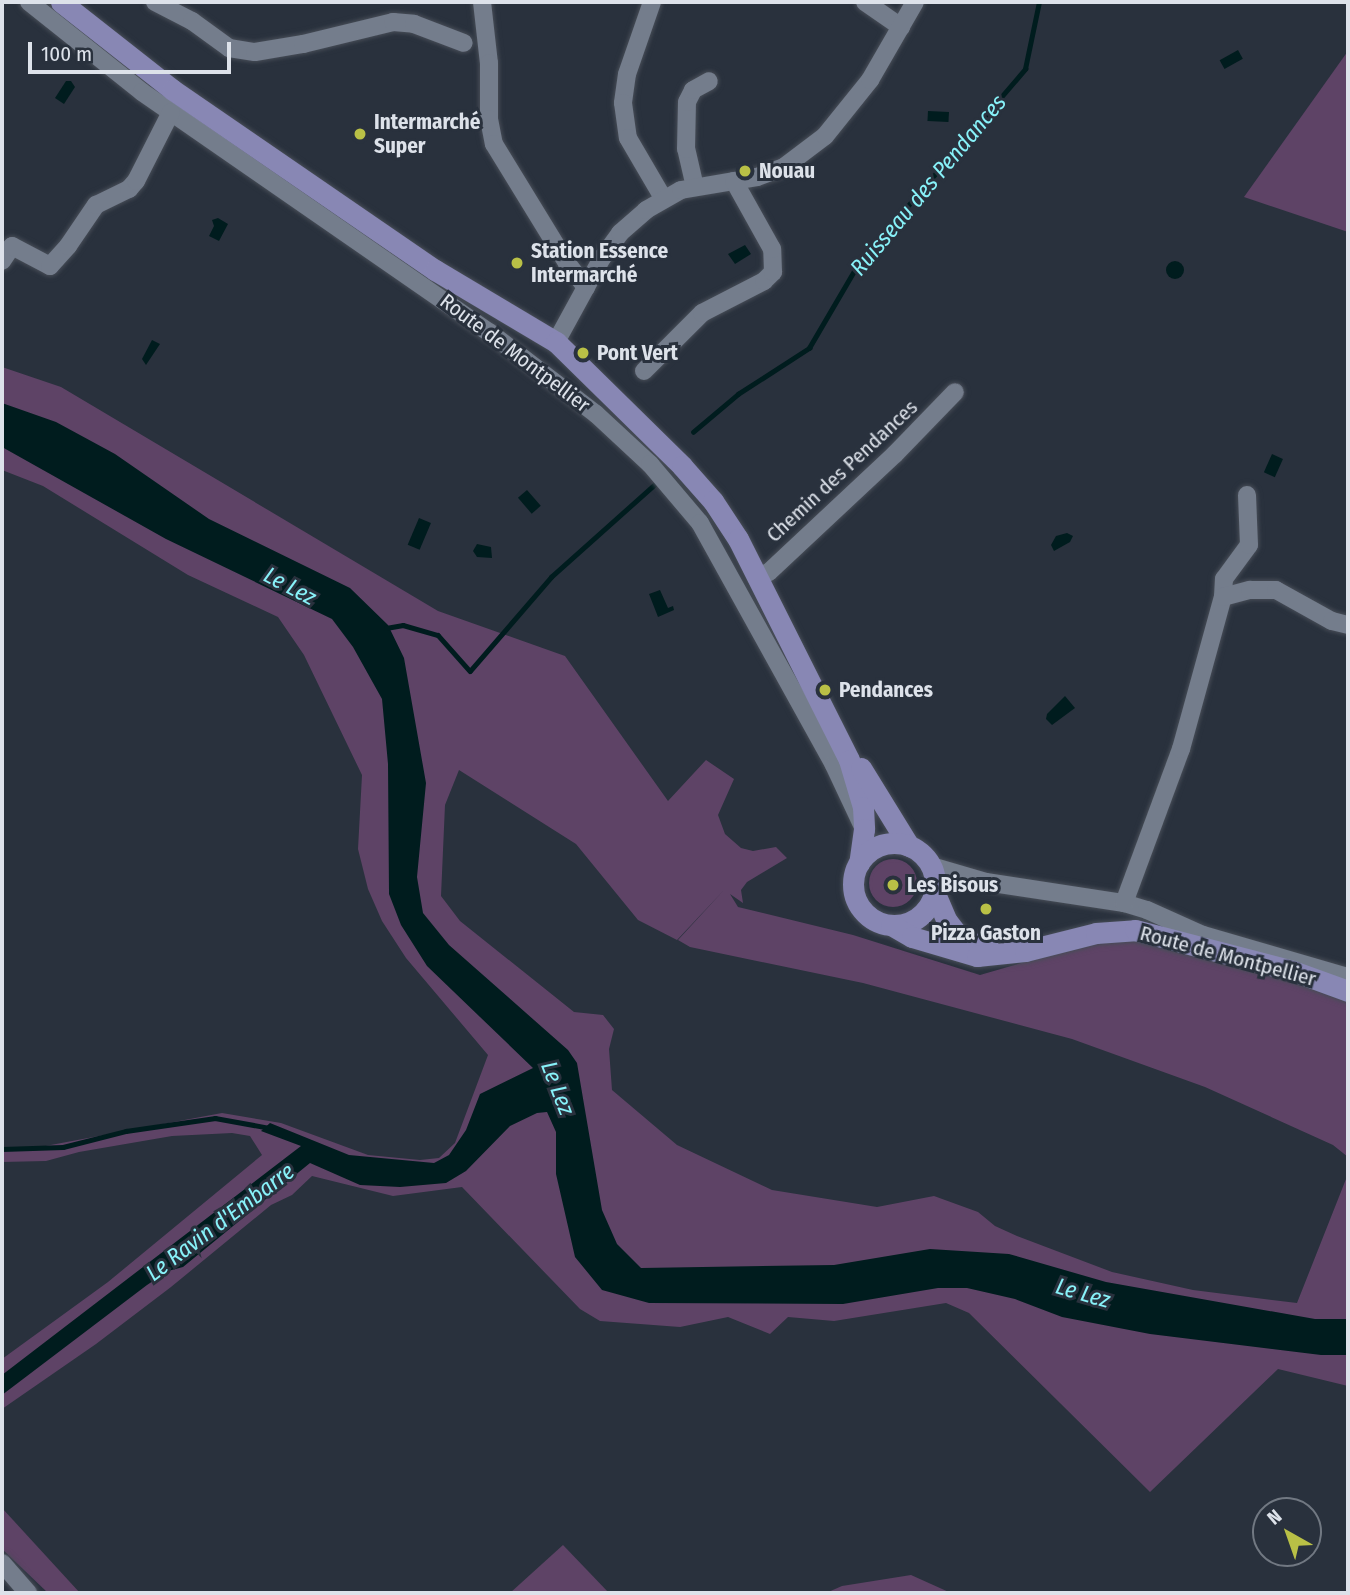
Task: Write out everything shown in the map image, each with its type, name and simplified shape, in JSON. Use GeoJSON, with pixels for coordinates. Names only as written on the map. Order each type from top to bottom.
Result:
{"type":"FeatureCollection","features":[{"type":"Feature","properties":{"kind":"main road","name":"Route de Montpellier"},"geometry":{"type":"LineString","coordinates":[[61,2],[173,90],[445,277],[556,342],[645,426],[713,501],[757,577],[831,719],[909,846]]}},
{"type":"Feature","properties":{"kind":"main road","name":"Route de Montpellier"},"geometry":{"type":"LineString","coordinates":[[831,719],[856,777],[864,829],[859,863]]}},
{"type":"Feature","properties":{"kind":"main road"},"geometry":{"type":"LineString","coordinates":[[887,844],[909,846],[920,853],[931,866],[934,891],[923,912],[902,924],[891,925],[870,917],[861,908],[853,886],[859,863],[866,854],[887,844]]}},
{"type":"Feature","properties":{"kind":"main road","name":"Route de Montpellier"},"geometry":{"type":"LineString","coordinates":[[934,891],[947,921],[957,934],[975,944],[1025,951]]}},
{"type":"Feature","properties":{"kind":"main road","name":"Route de Montpellier"},"geometry":{"type":"LineString","coordinates":[[891,925],[912,937],[977,956],[1025,951],[1096,933],[1135,930],[1293,971],[1348,991]]}},
{"type":"Feature","properties":{"kind":"street","name":"Route de Montpellier"},"geometry":{"type":"LineString","coordinates":[[29,2],[171,112],[489,332],[596,414],[650,464],[700,523],[834,765],[864,829]]}},
{"type":"Feature","properties":{"kind":"street"},"geometry":{"type":"LineString","coordinates":[[155,2],[192,21],[229,48],[255,52],[303,44],[393,22],[414,24],[464,43]]}},
{"type":"Feature","properties":{"kind":"street"},"geometry":{"type":"LineString","coordinates":[[482,2],[489,63],[489,119],[494,144],[567,263],[586,287]]}},
{"type":"Feature","properties":{"kind":"street"},"geometry":{"type":"LineString","coordinates":[[652,2],[627,74],[623,103],[628,138],[648,167],[663,198]]}},
{"type":"Feature","properties":{"kind":"street"},"geometry":{"type":"LineString","coordinates":[[866,2],[901,27]]}},
{"type":"Feature","properties":{"kind":"street"},"geometry":{"type":"LineString","coordinates":[[556,342],[620,233],[663,198],[695,187],[734,181],[784,167],[825,136],[870,80],[915,2]]}},
{"type":"Feature","properties":{"kind":"street"},"geometry":{"type":"LineString","coordinates":[[695,187],[686,149],[687,102],[694,90],[709,81]]}},
{"type":"Feature","properties":{"kind":"street"},"geometry":{"type":"LineString","coordinates":[[2,261],[12,246],[50,266],[68,246],[96,205],[129,189],[136,181],[171,112]]}},
{"type":"Feature","properties":{"kind":"street"},"geometry":{"type":"LineString","coordinates":[[644,371],[702,313],[764,281],[773,272],[772,248],[734,181]]}},
{"type":"Feature","properties":{"kind":"street","name":"Chemin des Pendances"},"geometry":{"type":"LineString","coordinates":[[757,577],[769,572],[875,473],[928,423],[955,392]]}},
{"type":"Feature","properties":{"kind":"street"},"geometry":{"type":"LineString","coordinates":[[1124,903],[1181,750],[1223,597],[1224,579],[1249,545],[1247,495]]}},
{"type":"Feature","properties":{"kind":"street"},"geometry":{"type":"LineString","coordinates":[[1223,597],[1250,590],[1276,590],[1332,621],[1348,625]]}},
{"type":"Feature","properties":{"kind":"street"},"geometry":{"type":"LineString","coordinates":[[931,866],[974,880],[1124,903],[1147,909],[1203,935],[1348,977]]}},
{"type":"Feature","properties":{"kind":"street"},"geometry":{"type":"LineString","coordinates":[[8,1569],[28,1593]]}},
{"type":"Feature","properties":{"kind":"street"},"geometry":{"type":"LineString","coordinates":[[8,1569],[36,1593]]}},
{"type":"Feature","properties":{"kind":"shaded area"},"geometry":{"type":"Polygon","coordinates":[[[1348,51],[1348,232],[1244,197],[1348,51]]]}},
{"type":"Feature","properties":{"kind":"shaded area"},"geometry":{"type":"Polygon","coordinates":[[[2,367],[61,387],[438,611],[565,656],[668,801],[706,760],[734,779],[718,815],[725,834],[741,848],[753,851],[776,847],[787,858],[747,882],[741,890],[743,903],[730,894],[738,907],[853,935],[980,975],[1135,930],[1348,994],[1348,1157],[1333,1145],[1205,1087],[1072,1039],[863,983],[690,947],[678,940],[724,890],[677,940],[638,920],[576,844],[459,770],[445,805],[441,896],[460,921],[574,1012],[603,1015],[614,1029],[609,1049],[612,1090],[677,1145],[772,1190],[877,1207],[934,1196],[978,1212],[995,1226],[1017,1236],[1112,1272],[1193,1290],[1297,1303],[1348,1174],[1348,1386],[1278,1369],[1150,1492],[969,1313],[946,1303],[834,1321],[788,1317],[770,1334],[728,1317],[680,1327],[600,1321],[580,1309],[462,1187],[393,1196],[312,1176],[292,1195],[271,1205],[96,1344],[2,1409],[2,1359],[108,1282],[262,1155],[250,1136],[232,1133],[172,1136],[79,1152],[46,1161],[2,1162],[2,1147],[40,1147],[222,1113],[281,1123],[368,1155],[420,1160],[439,1158],[455,1143],[488,1055],[406,958],[382,921],[368,889],[358,849],[362,775],[304,655],[278,617],[188,575],[43,486],[2,470],[2,367]]]}},
{"type":"Feature","properties":{"kind":"shaded area"},"geometry":{"type":"Polygon","coordinates":[[[893,859],[902,860],[910,866],[916,874],[916,892],[910,900],[902,906],[893,907],[884,906],[876,900],[870,892],[869,883],[870,874],[876,866],[884,860],[893,859]]]}},
{"type":"Feature","properties":{"kind":"shaded area"},"geometry":{"type":"Polygon","coordinates":[[[2,1508],[80,1593],[48,1593],[2,1549],[2,1508]]]}},
{"type":"Feature","properties":{"kind":"shaded area"},"geometry":{"type":"Polygon","coordinates":[[[563,1545],[609,1593],[510,1593],[563,1545]]]}},
{"type":"Feature","properties":{"kind":"shaded area"},"geometry":{"type":"Polygon","coordinates":[[[911,1575],[951,1593],[826,1593],[842,1586],[911,1575]]]}},
{"type":"Feature","properties":{"kind":"water"},"geometry":{"type":"Polygon","coordinates":[[[1238,50],[1243,59],[1224,69],[1220,60],[1238,50]]]}},
{"type":"Feature","properties":{"kind":"water"},"geometry":{"type":"Polygon","coordinates":[[[66,81],[71,81],[75,87],[64,104],[55,98],[66,81]]]}},
{"type":"Feature","properties":{"kind":"water"},"geometry":{"type":"Polygon","coordinates":[[[928,111],[949,112],[948,122],[927,121],[928,111]]]}},
{"type":"Feature","properties":{"kind":"water"},"geometry":{"type":"Polygon","coordinates":[[[218,218],[228,224],[219,241],[209,236],[214,226],[212,220],[218,218]]]}},
{"type":"Feature","properties":{"kind":"water"},"geometry":{"type":"Polygon","coordinates":[[[745,245],[751,254],[735,264],[728,254],[745,245]]]}},
{"type":"Feature","properties":{"kind":"water"},"geometry":{"type":"Polygon","coordinates":[[[1175,261],[1181,264],[1184,270],[1181,276],[1175,279],[1169,276],[1166,270],[1169,264],[1175,261]]]}},
{"type":"Feature","properties":{"kind":"water"},"geometry":{"type":"Polygon","coordinates":[[[152,340],[160,344],[146,365],[142,359],[152,340]]]}},
{"type":"Feature","properties":{"kind":"water"},"geometry":{"type":"Polygon","coordinates":[[[2,403],[56,422],[115,454],[209,519],[350,588],[388,625],[404,658],[426,783],[417,877],[423,913],[449,945],[568,1050],[577,1063],[602,1210],[617,1244],[641,1268],[834,1265],[930,1249],[1009,1254],[1106,1282],[1315,1319],[1348,1319],[1348,1355],[1321,1355],[1150,1334],[1062,1317],[1015,1299],[967,1288],[938,1288],[843,1304],[649,1303],[602,1290],[575,1257],[556,1174],[556,1132],[547,1112],[537,1113],[510,1126],[466,1171],[446,1183],[400,1187],[360,1185],[310,1163],[183,1267],[168,1271],[147,1285],[2,1395],[2,1375],[301,1146],[261,1131],[270,1123],[349,1155],[434,1163],[449,1155],[466,1130],[480,1094],[533,1068],[427,966],[401,925],[389,894],[388,764],[382,699],[353,647],[332,619],[166,539],[2,447],[2,403]]]}},
{"type":"Feature","properties":{"kind":"water"},"geometry":{"type":"Polygon","coordinates":[[[1272,454],[1283,459],[1275,477],[1264,472],[1272,454]]]}},
{"type":"Feature","properties":{"kind":"water"},"geometry":{"type":"Polygon","coordinates":[[[527,490],[541,506],[532,514],[518,498],[527,490]]]}},
{"type":"Feature","properties":{"kind":"water"},"geometry":{"type":"Polygon","coordinates":[[[419,518],[431,523],[420,550],[408,545],[419,518]]]}},
{"type":"Feature","properties":{"kind":"water"},"geometry":{"type":"Polygon","coordinates":[[[1067,533],[1073,536],[1070,542],[1054,551],[1051,545],[1056,536],[1067,533]]]}},
{"type":"Feature","properties":{"kind":"water"},"geometry":{"type":"Polygon","coordinates":[[[477,544],[491,547],[492,558],[477,557],[473,551],[477,544]]]}},
{"type":"Feature","properties":{"kind":"water"},"geometry":{"type":"Polygon","coordinates":[[[660,590],[668,608],[673,606],[674,610],[658,617],[649,594],[660,590]]]}},
{"type":"Feature","properties":{"kind":"water"},"geometry":{"type":"Polygon","coordinates":[[[1065,696],[1075,708],[1052,725],[1046,719],[1047,714],[1065,696]]]}},
{"type":"Feature","properties":{"kind":"waterway","name":"Ruisseau des Pendances"},"geometry":{"type":"LineString","coordinates":[[693,432],[738,394],[809,348],[858,264],[1025,69],[1039,2]]}},
{"type":"Feature","properties":{"kind":"waterway","name":"Ruisseau des Pendances"},"geometry":{"type":"LineString","coordinates":[[386,628],[403,625],[438,635],[470,671],[551,577],[655,484]]}},
{"type":"Feature","properties":{"kind":"waterway"},"geometry":{"type":"LineString","coordinates":[[2,1149],[63,1147],[126,1131],[215,1118],[270,1128]]}},
{"type":"Feature","properties":{"kind":"place","name":"Intermarché Super"},"geometry":{"type":"Point","coordinates":[360,134]}},
{"type":"Feature","properties":{"kind":"place","name":"Nouau"},"geometry":{"type":"Point","coordinates":[745,171]}},
{"type":"Feature","properties":{"kind":"place","name":"Station Essence Intermarché"},"geometry":{"type":"Point","coordinates":[517,263]}},
{"type":"Feature","properties":{"kind":"place","name":"Pont Vert"},"geometry":{"type":"Point","coordinates":[583,353]}},
{"type":"Feature","properties":{"kind":"place","name":"Pendances"},"geometry":{"type":"Point","coordinates":[825,690]}},
{"type":"Feature","properties":{"kind":"place","name":"Les Bisous"},"geometry":{"type":"Point","coordinates":[893,885]}},
{"type":"Feature","properties":{"kind":"place","name":"Pizza Gaston"},"geometry":{"type":"Point","coordinates":[986,909]}},
{"type":"Feature","properties":{"kind":"water label","name":"Le Lez"},"geometry":{"type":"Point","coordinates":[290,586]}},
{"type":"Feature","properties":{"kind":"water label","name":"Le Lez"},"geometry":{"type":"Point","coordinates":[558,1088]}},
{"type":"Feature","properties":{"kind":"water label","name":"Le Ravin d'Embarre"},"geometry":{"type":"Point","coordinates":[220,1222]}},
{"type":"Feature","properties":{"kind":"water label","name":"Le Lez"},"geometry":{"type":"Point","coordinates":[1083,1293]}}]}
